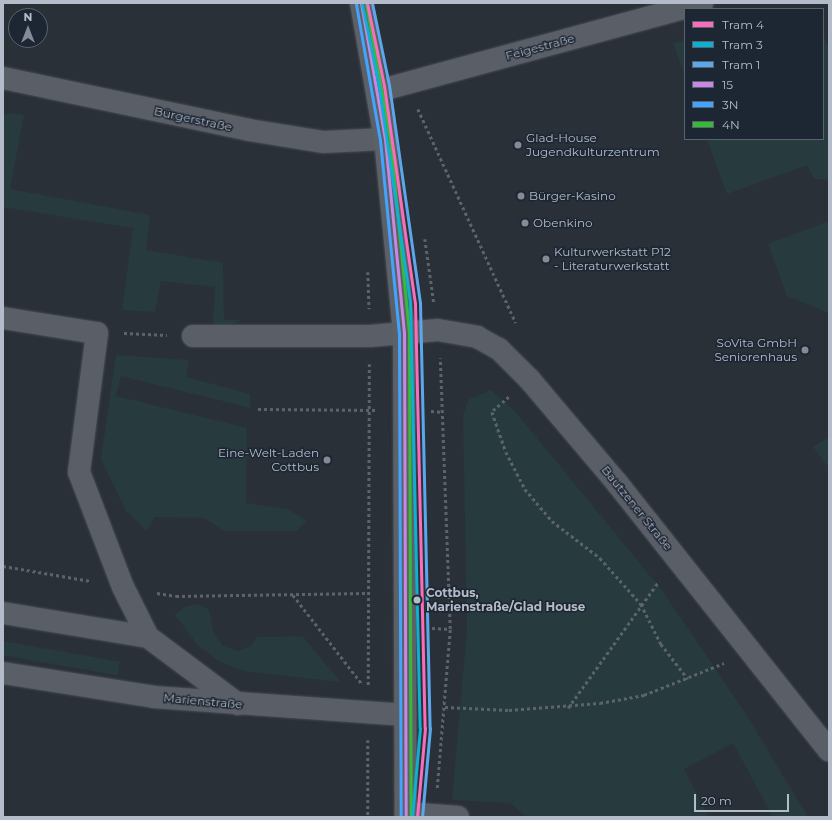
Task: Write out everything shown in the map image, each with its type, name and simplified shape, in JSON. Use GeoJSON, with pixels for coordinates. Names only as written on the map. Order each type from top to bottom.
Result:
{"type":"FeatureCollection","features":[{"type":"Feature","properties":{"kind":"main road"},"geometry":{"type":"LineString","coordinates":[[361,3],[378,91],[385,139],[404,332],[406,815]]}},
{"type":"Feature","properties":{"kind":"street","name":"Feigestraße"},"geometry":{"type":"LineString","coordinates":[[378,91],[702,3]]}},
{"type":"Feature","properties":{"kind":"street","name":"Bürgerstraße"},"geometry":{"type":"LineString","coordinates":[[3,78],[249,130],[316,141],[362,142],[385,139]]}},
{"type":"Feature","properties":{"kind":"street"},"geometry":{"type":"LineString","coordinates":[[3,318],[97,332],[79,472],[123,587],[148,637],[238,704]]}},
{"type":"Feature","properties":{"kind":"street","name":"Bautzener Straße"},"geometry":{"type":"LineString","coordinates":[[193,336],[370,336],[438,330],[477,337],[499,349],[530,380],[827,742]]}},
{"type":"Feature","properties":{"kind":"street"},"geometry":{"type":"LineString","coordinates":[[3,614],[148,637]]}},
{"type":"Feature","properties":{"kind":"street","name":"Marienstraße"},"geometry":{"type":"LineString","coordinates":[[3,673],[154,697],[368,714],[406,715]]}},
{"type":"Feature","properties":{"kind":"street"},"geometry":{"type":"LineString","coordinates":[[406,815],[458,817]]}},
{"type":"Feature","properties":{"kind":"path"},"geometry":{"type":"LineString","coordinates":[[417,109],[516,324]]}},
{"type":"Feature","properties":{"kind":"path"},"geometry":{"type":"LineString","coordinates":[[293,594],[368,691],[367,410],[370,336],[368,266]]}},
{"type":"Feature","properties":{"kind":"path"},"geometry":{"type":"LineString","coordinates":[[434,815],[445,707],[450,629],[438,330]]}},
{"type":"Feature","properties":{"kind":"path"},"geometry":{"type":"LineString","coordinates":[[97,332],[193,336]]}},
{"type":"Feature","properties":{"kind":"path"},"geometry":{"type":"LineString","coordinates":[[510,396],[492,412],[506,452],[525,489],[552,521],[600,558],[641,604],[662,644],[688,679]]}},
{"type":"Feature","properties":{"kind":"path"},"geometry":{"type":"LineString","coordinates":[[258,409],[367,410]]}},
{"type":"Feature","properties":{"kind":"path"},"geometry":{"type":"LineString","coordinates":[[3,566],[35,571]]}},
{"type":"Feature","properties":{"kind":"path"},"geometry":{"type":"LineString","coordinates":[[568,708],[617,644],[641,604],[660,579]]}},
{"type":"Feature","properties":{"kind":"path"},"geometry":{"type":"LineString","coordinates":[[167,594],[368,593]]}},
{"type":"Feature","properties":{"kind":"path"},"geometry":{"type":"LineString","coordinates":[[445,707],[509,710],[568,708],[644,694],[688,679],[725,663]]}},
{"type":"Feature","properties":{"kind":"path"},"geometry":{"type":"LineString","coordinates":[[368,714],[368,817]]}},
{"type":"Feature","properties":{"kind":"green space"},"geometry":{"type":"Polygon","coordinates":[[[824,39],[829,47],[829,180],[814,179],[807,165],[727,194],[707,140],[824,140],[824,39]]]}},
{"type":"Feature","properties":{"kind":"green space"},"geometry":{"type":"Polygon","coordinates":[[[684,40],[684,73],[673,43],[684,40]]]}},
{"type":"Feature","properties":{"kind":"green space"},"geometry":{"type":"Polygon","coordinates":[[[9,113],[24,115],[10,189],[150,215],[146,250],[223,263],[224,320],[242,320],[224,328],[213,323],[215,287],[161,281],[155,312],[122,310],[133,228],[3,207],[3,116],[9,113]]]}},
{"type":"Feature","properties":{"kind":"green space"},"geometry":{"type":"Polygon","coordinates":[[[829,221],[829,313],[787,296],[768,244],[829,221]]]}},
{"type":"Feature","properties":{"kind":"green space"},"geometry":{"type":"Polygon","coordinates":[[[116,355],[189,360],[186,377],[250,394],[251,408],[121,376],[116,396],[247,428],[246,503],[288,509],[307,521],[296,531],[225,531],[204,518],[154,517],[147,531],[126,511],[101,459],[116,355]]]}},
{"type":"Feature","properties":{"kind":"green space"},"geometry":{"type":"Polygon","coordinates":[[[491,390],[513,409],[661,589],[746,714],[808,817],[773,817],[733,743],[684,769],[709,817],[526,817],[511,803],[452,800],[467,629],[463,416],[468,400],[491,390]]]}},
{"type":"Feature","properties":{"kind":"green space"},"geometry":{"type":"Polygon","coordinates":[[[829,437],[829,468],[813,447],[829,437]]]}},
{"type":"Feature","properties":{"kind":"green space"},"geometry":{"type":"Polygon","coordinates":[[[199,604],[209,610],[214,633],[223,646],[238,651],[251,646],[257,637],[302,636],[341,682],[243,671],[219,661],[197,644],[175,615],[186,606],[199,604]]]}},
{"type":"Feature","properties":{"kind":"green space"},"geometry":{"type":"Polygon","coordinates":[[[3,641],[120,662],[118,675],[3,655],[3,641]]]}},
{"type":"Feature","properties":{"kind":"tram line","name":"4"},"geometry":{"type":"LineString","coordinates":[[367,3],[384,86],[415,303],[425,728],[417,817]]}},
{"type":"Feature","properties":{"kind":"tram line","name":"1"},"geometry":{"type":"LineString","coordinates":[[372,3],[389,85],[420,303],[430,728],[422,817]]}},
{"type":"Feature","properties":{"kind":"tram line","name":"3"},"geometry":{"type":"LineString","coordinates":[[362,4],[379,87],[410,303],[420,728],[412,817]]}},
{"type":"Feature","properties":{"kind":"transit line","name":"15"},"geometry":{"type":"LineString","coordinates":[[361,3],[385,139],[404,333],[406,817]]}},
{"type":"Feature","properties":{"kind":"transit line","name":"4N"},"geometry":{"type":"LineString","coordinates":[[366,3],[390,139],[409,333],[411,817]]}},
{"type":"Feature","properties":{"kind":"transit line","name":"3N"},"geometry":{"type":"LineString","coordinates":[[356,4],[380,140],[399,333],[401,817]]}},
{"type":"Feature","properties":{"kind":"place","name":"Glad-House Jugendkulturzentrum"},"geometry":{"type":"Point","coordinates":[518,145]}},
{"type":"Feature","properties":{"kind":"place","name":"Bürger-Kasino"},"geometry":{"type":"Point","coordinates":[521,196]}},
{"type":"Feature","properties":{"kind":"place","name":"Obenkino"},"geometry":{"type":"Point","coordinates":[525,223]}},
{"type":"Feature","properties":{"kind":"place","name":"Kulturwerkstatt P12 - Literaturwerkstatt"},"geometry":{"type":"Point","coordinates":[546,259]}},
{"type":"Feature","properties":{"kind":"place","name":"SoVita GmbH Seniorenhaus"},"geometry":{"type":"Point","coordinates":[805,350]}},
{"type":"Feature","properties":{"kind":"place","name":"Eine-Welt-Laden Cottbus"},"geometry":{"type":"Point","coordinates":[327,460]}},
{"type":"Feature","properties":{"kind":"place","name":"Cottbus, Marienstraße/Glad House"},"geometry":{"type":"Point","coordinates":[417,600]}}]}
